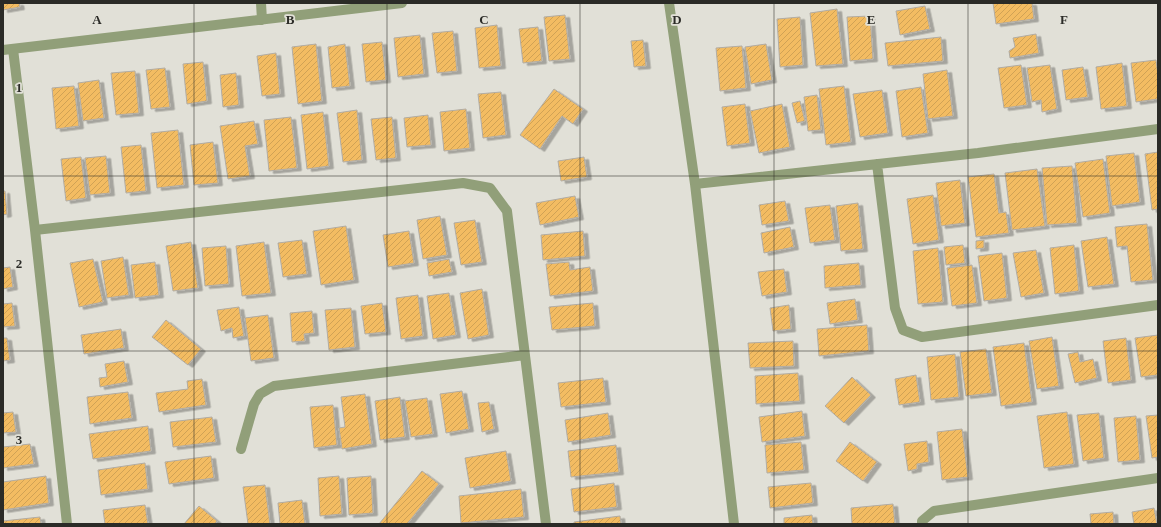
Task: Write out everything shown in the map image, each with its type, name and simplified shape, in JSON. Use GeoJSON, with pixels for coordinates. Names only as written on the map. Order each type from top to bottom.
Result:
{"type":"FeatureCollection","features":[{"type":"Feature","properties":{"kind":"street"},"geometry":{"type":"LineString","coordinates":[[260,3],[262,20]]}},
{"type":"Feature","properties":{"kind":"street"},"geometry":{"type":"LineString","coordinates":[[67,524],[35,230],[8,50],[402,3]]}},
{"type":"Feature","properties":{"kind":"street"},"geometry":{"type":"LineString","coordinates":[[669,3],[696,184],[734,524]]}},
{"type":"Feature","properties":{"kind":"street"},"geometry":{"type":"LineString","coordinates":[[696,184],[978,153],[1158,129]]}},
{"type":"Feature","properties":{"kind":"street"},"geometry":{"type":"LineString","coordinates":[[877,164],[895,308],[903,330],[922,337],[1158,305]]}},
{"type":"Feature","properties":{"kind":"street"},"geometry":{"type":"LineString","coordinates":[[35,230],[463,183],[490,188],[507,211],[546,524]]}},
{"type":"Feature","properties":{"kind":"street"},"geometry":{"type":"LineString","coordinates":[[241,449],[254,404],[260,394],[274,386],[525,355]]}},
{"type":"Feature","properties":{"kind":"street"},"geometry":{"type":"LineString","coordinates":[[922,524],[922,521],[934,511],[1158,478]]}},
{"type":"Feature","properties":{"kind":"building"},"geometry":{"type":"Polygon","coordinates":[[[3,3],[19,3],[20,7],[3,10],[3,3]]]}},
{"type":"Feature","properties":{"kind":"building"},"geometry":{"type":"Polygon","coordinates":[[[993,3],[1032,3],[1034,19],[996,24],[993,3]]]}},
{"type":"Feature","properties":{"kind":"building"},"geometry":{"type":"Polygon","coordinates":[[[925,6],[930,29],[900,35],[896,11],[925,6]]]}},
{"type":"Feature","properties":{"kind":"building"},"geometry":{"type":"Polygon","coordinates":[[[837,9],[843,64],[816,66],[810,13],[837,9]]]}},
{"type":"Feature","properties":{"kind":"building"},"geometry":{"type":"Polygon","coordinates":[[[565,15],[570,59],[549,61],[544,17],[565,15]]]}},
{"type":"Feature","properties":{"kind":"building"},"geometry":{"type":"Polygon","coordinates":[[[870,16],[873,59],[850,61],[847,17],[870,16]]]}},
{"type":"Feature","properties":{"kind":"building"},"geometry":{"type":"Polygon","coordinates":[[[800,17],[803,65],[780,67],[777,19],[800,17]]]}},
{"type":"Feature","properties":{"kind":"building"},"geometry":{"type":"Polygon","coordinates":[[[497,25],[501,66],[479,68],[475,28],[497,25]]]}},
{"type":"Feature","properties":{"kind":"building"},"geometry":{"type":"Polygon","coordinates":[[[538,27],[542,61],[523,63],[519,29],[538,27]]]}},
{"type":"Feature","properties":{"kind":"building"},"geometry":{"type":"Polygon","coordinates":[[[453,31],[457,71],[437,73],[432,33],[453,31]]]}},
{"type":"Feature","properties":{"kind":"building"},"geometry":{"type":"Polygon","coordinates":[[[1036,34],[1039,53],[1010,58],[1009,51],[1015,47],[1013,38],[1036,34]]]}},
{"type":"Feature","properties":{"kind":"building"},"geometry":{"type":"Polygon","coordinates":[[[420,35],[424,74],[398,77],[394,38],[420,35]]]}},
{"type":"Feature","properties":{"kind":"building"},"geometry":{"type":"Polygon","coordinates":[[[941,37],[943,61],[888,66],[885,43],[941,37]]]}},
{"type":"Feature","properties":{"kind":"building"},"geometry":{"type":"Polygon","coordinates":[[[643,40],[646,66],[634,67],[631,41],[643,40]]]}},
{"type":"Feature","properties":{"kind":"building"},"geometry":{"type":"Polygon","coordinates":[[[382,42],[386,80],[366,82],[362,44],[382,42]]]}},
{"type":"Feature","properties":{"kind":"building"},"geometry":{"type":"Polygon","coordinates":[[[316,44],[322,101],[298,104],[292,47],[316,44]]]}},
{"type":"Feature","properties":{"kind":"building"},"geometry":{"type":"Polygon","coordinates":[[[345,44],[350,86],[332,88],[328,47],[345,44]]]}},
{"type":"Feature","properties":{"kind":"building"},"geometry":{"type":"Polygon","coordinates":[[[766,44],[772,80],[751,84],[745,47],[766,44]]]}},
{"type":"Feature","properties":{"kind":"building"},"geometry":{"type":"Polygon","coordinates":[[[742,46],[746,88],[720,91],[716,48],[742,46]]]}},
{"type":"Feature","properties":{"kind":"building"},"geometry":{"type":"Polygon","coordinates":[[[276,53],[280,94],[262,96],[257,56],[276,53]]]}},
{"type":"Feature","properties":{"kind":"building"},"geometry":{"type":"Polygon","coordinates":[[[1156,60],[1158,75],[1158,99],[1136,102],[1131,63],[1156,60]]]}},
{"type":"Feature","properties":{"kind":"building"},"geometry":{"type":"Polygon","coordinates":[[[203,62],[207,101],[187,104],[183,64],[203,62]]]}},
{"type":"Feature","properties":{"kind":"building"},"geometry":{"type":"Polygon","coordinates":[[[1122,63],[1127,106],[1101,109],[1096,67],[1122,63]]]}},
{"type":"Feature","properties":{"kind":"building"},"geometry":{"type":"Polygon","coordinates":[[[1021,65],[1027,105],[1004,108],[998,68],[1021,65]]]}},
{"type":"Feature","properties":{"kind":"building"},"geometry":{"type":"Polygon","coordinates":[[[1050,65],[1057,109],[1042,112],[1041,100],[1032,102],[1027,68],[1050,65]]]}},
{"type":"Feature","properties":{"kind":"building"},"geometry":{"type":"Polygon","coordinates":[[[1083,67],[1088,97],[1066,100],[1062,70],[1083,67]]]}},
{"type":"Feature","properties":{"kind":"building"},"geometry":{"type":"Polygon","coordinates":[[[165,68],[170,107],[151,109],[146,70],[165,68]]]}},
{"type":"Feature","properties":{"kind":"building"},"geometry":{"type":"Polygon","coordinates":[[[947,70],[953,116],[928,119],[923,74],[947,70]]]}},
{"type":"Feature","properties":{"kind":"building"},"geometry":{"type":"Polygon","coordinates":[[[135,71],[139,113],[116,115],[111,73],[135,71]]]}},
{"type":"Feature","properties":{"kind":"building"},"geometry":{"type":"Polygon","coordinates":[[[236,73],[239,105],[223,107],[220,75],[236,73]]]}},
{"type":"Feature","properties":{"kind":"building"},"geometry":{"type":"Polygon","coordinates":[[[99,80],[104,118],[83,121],[78,83],[99,80]]]}},
{"type":"Feature","properties":{"kind":"building"},"geometry":{"type":"Polygon","coordinates":[[[74,86],[79,126],[56,129],[52,88],[74,86]]]}},
{"type":"Feature","properties":{"kind":"building"},"geometry":{"type":"Polygon","coordinates":[[[844,86],[851,142],[826,145],[819,89],[844,86]]]}},
{"type":"Feature","properties":{"kind":"building"},"geometry":{"type":"Polygon","coordinates":[[[921,87],[928,133],[902,137],[896,91],[921,87]]]}},
{"type":"Feature","properties":{"kind":"building"},"geometry":{"type":"Polygon","coordinates":[[[554,89],[583,109],[573,124],[562,116],[540,149],[520,135],[554,89]]]}},
{"type":"Feature","properties":{"kind":"building"},"geometry":{"type":"Polygon","coordinates":[[[882,90],[888,133],[860,137],[853,94],[882,90]]]}},
{"type":"Feature","properties":{"kind":"building"},"geometry":{"type":"Polygon","coordinates":[[[501,92],[506,135],[483,138],[478,94],[501,92]]]}},
{"type":"Feature","properties":{"kind":"building"},"geometry":{"type":"Polygon","coordinates":[[[817,95],[821,130],[808,131],[804,97],[817,95]]]}},
{"type":"Feature","properties":{"kind":"building"},"geometry":{"type":"Polygon","coordinates":[[[800,101],[805,121],[797,123],[792,103],[800,101]]]}},
{"type":"Feature","properties":{"kind":"building"},"geometry":{"type":"Polygon","coordinates":[[[745,104],[750,143],[727,146],[722,107],[745,104]]]}},
{"type":"Feature","properties":{"kind":"building"},"geometry":{"type":"Polygon","coordinates":[[[782,104],[790,147],[759,153],[750,111],[782,104]]]}},
{"type":"Feature","properties":{"kind":"building"},"geometry":{"type":"Polygon","coordinates":[[[466,109],[470,148],[444,151],[440,112],[466,109]]]}},
{"type":"Feature","properties":{"kind":"building"},"geometry":{"type":"Polygon","coordinates":[[[357,110],[362,160],[343,162],[337,113],[357,110]]]}},
{"type":"Feature","properties":{"kind":"building"},"geometry":{"type":"Polygon","coordinates":[[[323,112],[329,166],[307,169],[301,115],[323,112]]]}},
{"type":"Feature","properties":{"kind":"building"},"geometry":{"type":"Polygon","coordinates":[[[428,115],[431,145],[407,147],[404,118],[428,115]]]}},
{"type":"Feature","properties":{"kind":"building"},"geometry":{"type":"Polygon","coordinates":[[[291,117],[297,168],[269,171],[264,120],[291,117]]]}},
{"type":"Feature","properties":{"kind":"building"},"geometry":{"type":"Polygon","coordinates":[[[392,117],[396,158],[376,160],[371,119],[392,117]]]}},
{"type":"Feature","properties":{"kind":"building"},"geometry":{"type":"Polygon","coordinates":[[[254,121],[258,144],[245,146],[250,176],[228,179],[220,126],[254,121]]]}},
{"type":"Feature","properties":{"kind":"building"},"geometry":{"type":"Polygon","coordinates":[[[178,130],[184,185],[157,188],[151,133],[178,130]]]}},
{"type":"Feature","properties":{"kind":"building"},"geometry":{"type":"Polygon","coordinates":[[[213,142],[218,183],[194,185],[190,145],[213,142]]]}},
{"type":"Feature","properties":{"kind":"building"},"geometry":{"type":"Polygon","coordinates":[[[141,145],[146,191],[126,193],[121,147],[141,145]]]}},
{"type":"Feature","properties":{"kind":"building"},"geometry":{"type":"Polygon","coordinates":[[[1158,152],[1158,209],[1152,210],[1145,154],[1158,152]]]}},
{"type":"Feature","properties":{"kind":"building"},"geometry":{"type":"Polygon","coordinates":[[[1134,153],[1140,202],[1112,206],[1106,156],[1134,153]]]}},
{"type":"Feature","properties":{"kind":"building"},"geometry":{"type":"Polygon","coordinates":[[[106,156],[110,193],[90,195],[85,158],[106,156]]]}},
{"type":"Feature","properties":{"kind":"building"},"geometry":{"type":"Polygon","coordinates":[[[81,157],[86,198],[66,201],[61,159],[81,157]]]}},
{"type":"Feature","properties":{"kind":"building"},"geometry":{"type":"Polygon","coordinates":[[[584,157],[587,177],[561,181],[558,161],[584,157]]]}},
{"type":"Feature","properties":{"kind":"building"},"geometry":{"type":"Polygon","coordinates":[[[1103,159],[1110,213],[1083,217],[1075,163],[1103,159]]]}},
{"type":"Feature","properties":{"kind":"building"},"geometry":{"type":"Polygon","coordinates":[[[1072,166],[1077,223],[1047,225],[1042,168],[1072,166]]]}},
{"type":"Feature","properties":{"kind":"building"},"geometry":{"type":"Polygon","coordinates":[[[1037,169],[1045,226],[1012,230],[1005,173],[1037,169]]]}},
{"type":"Feature","properties":{"kind":"building"},"geometry":{"type":"Polygon","coordinates":[[[994,174],[999,213],[1006,212],[1009,233],[976,237],[968,177],[994,174]]]}},
{"type":"Feature","properties":{"kind":"building"},"geometry":{"type":"Polygon","coordinates":[[[960,180],[965,223],[941,226],[936,183],[960,180]]]}},
{"type":"Feature","properties":{"kind":"building"},"geometry":{"type":"Polygon","coordinates":[[[3,191],[5,191],[7,214],[3,215],[3,191]]]}},
{"type":"Feature","properties":{"kind":"building"},"geometry":{"type":"Polygon","coordinates":[[[933,195],[939,240],[913,244],[907,199],[933,195]]]}},
{"type":"Feature","properties":{"kind":"building"},"geometry":{"type":"Polygon","coordinates":[[[575,196],[579,217],[540,225],[536,203],[575,196]]]}},
{"type":"Feature","properties":{"kind":"building"},"geometry":{"type":"Polygon","coordinates":[[[785,201],[789,221],[762,225],[759,205],[785,201]]]}},
{"type":"Feature","properties":{"kind":"building"},"geometry":{"type":"Polygon","coordinates":[[[858,203],[863,249],[841,251],[836,206],[858,203]]]}},
{"type":"Feature","properties":{"kind":"building"},"geometry":{"type":"Polygon","coordinates":[[[830,205],[835,240],[810,243],[805,208],[830,205]]]}},
{"type":"Feature","properties":{"kind":"building"},"geometry":{"type":"Polygon","coordinates":[[[440,216],[447,255],[423,259],[417,220],[440,216]]]}},
{"type":"Feature","properties":{"kind":"building"},"geometry":{"type":"Polygon","coordinates":[[[475,220],[482,262],[461,265],[454,223],[475,220]]]}},
{"type":"Feature","properties":{"kind":"building"},"geometry":{"type":"Polygon","coordinates":[[[1147,224],[1153,280],[1131,282],[1127,246],[1117,247],[1115,227],[1147,224]]]}},
{"type":"Feature","properties":{"kind":"building"},"geometry":{"type":"Polygon","coordinates":[[[346,226],[354,280],[321,285],[313,231],[346,226]]]}},
{"type":"Feature","properties":{"kind":"building"},"geometry":{"type":"Polygon","coordinates":[[[790,227],[794,247],[764,253],[761,233],[790,227]]]}},
{"type":"Feature","properties":{"kind":"building"},"geometry":{"type":"Polygon","coordinates":[[[409,231],[414,263],[388,267],[383,235],[409,231]]]}},
{"type":"Feature","properties":{"kind":"building"},"geometry":{"type":"Polygon","coordinates":[[[583,231],[585,256],[543,260],[541,235],[583,231]]]}},
{"type":"Feature","properties":{"kind":"building"},"geometry":{"type":"Polygon","coordinates":[[[1107,237],[1114,284],[1088,287],[1081,241],[1107,237]]]}},
{"type":"Feature","properties":{"kind":"building"},"geometry":{"type":"Polygon","coordinates":[[[302,240],[307,274],[283,277],[278,243],[302,240]]]}},
{"type":"Feature","properties":{"kind":"building"},"geometry":{"type":"Polygon","coordinates":[[[984,240],[984,248],[976,249],[976,241],[984,240]]]}},
{"type":"Feature","properties":{"kind":"building"},"geometry":{"type":"Polygon","coordinates":[[[191,242],[198,288],[173,291],[166,246],[191,242]]]}},
{"type":"Feature","properties":{"kind":"building"},"geometry":{"type":"Polygon","coordinates":[[[264,242],[271,293],[242,296],[236,246],[264,242]]]}},
{"type":"Feature","properties":{"kind":"building"},"geometry":{"type":"Polygon","coordinates":[[[963,245],[965,263],[946,265],[944,247],[963,245]]]}},
{"type":"Feature","properties":{"kind":"building"},"geometry":{"type":"Polygon","coordinates":[[[1074,245],[1079,291],[1055,294],[1050,248],[1074,245]]]}},
{"type":"Feature","properties":{"kind":"building"},"geometry":{"type":"Polygon","coordinates":[[[226,246],[229,284],[205,286],[202,248],[226,246]]]}},
{"type":"Feature","properties":{"kind":"building"},"geometry":{"type":"Polygon","coordinates":[[[938,248],[943,302],[918,304],[913,251],[938,248]]]}},
{"type":"Feature","properties":{"kind":"building"},"geometry":{"type":"Polygon","coordinates":[[[1036,250],[1044,293],[1021,297],[1013,253],[1036,250]]]}},
{"type":"Feature","properties":{"kind":"building"},"geometry":{"type":"Polygon","coordinates":[[[1002,253],[1007,298],[984,301],[978,256],[1002,253]]]}},
{"type":"Feature","properties":{"kind":"building"},"geometry":{"type":"Polygon","coordinates":[[[123,257],[129,295],[107,298],[101,261],[123,257]]]}},
{"type":"Feature","properties":{"kind":"building"},"geometry":{"type":"Polygon","coordinates":[[[93,259],[103,302],[79,307],[70,263],[93,259]]]}},
{"type":"Feature","properties":{"kind":"building"},"geometry":{"type":"Polygon","coordinates":[[[449,259],[452,272],[429,276],[427,263],[449,259]]]}},
{"type":"Feature","properties":{"kind":"building"},"geometry":{"type":"Polygon","coordinates":[[[155,262],[159,295],[135,298],[131,265],[155,262]]]}},
{"type":"Feature","properties":{"kind":"building"},"geometry":{"type":"Polygon","coordinates":[[[569,262],[570,270],[590,267],[593,291],[550,296],[546,264],[569,262]]]}},
{"type":"Feature","properties":{"kind":"building"},"geometry":{"type":"Polygon","coordinates":[[[859,263],[861,285],[825,288],[824,266],[859,263]]]}},
{"type":"Feature","properties":{"kind":"building"},"geometry":{"type":"Polygon","coordinates":[[[972,265],[977,303],[952,306],[947,268],[972,265]]]}},
{"type":"Feature","properties":{"kind":"building"},"geometry":{"type":"Polygon","coordinates":[[[10,267],[13,287],[3,289],[3,268],[10,267]]]}},
{"type":"Feature","properties":{"kind":"building"},"geometry":{"type":"Polygon","coordinates":[[[784,269],[787,292],[762,296],[758,272],[784,269]]]}},
{"type":"Feature","properties":{"kind":"building"},"geometry":{"type":"Polygon","coordinates":[[[482,289],[489,335],[468,339],[460,293],[482,289]]]}},
{"type":"Feature","properties":{"kind":"building"},"geometry":{"type":"Polygon","coordinates":[[[449,293],[456,335],[433,339],[427,296],[449,293]]]}},
{"type":"Feature","properties":{"kind":"building"},"geometry":{"type":"Polygon","coordinates":[[[418,295],[423,336],[401,339],[396,298],[418,295]]]}},
{"type":"Feature","properties":{"kind":"building"},"geometry":{"type":"Polygon","coordinates":[[[855,299],[858,320],[830,324],[827,303],[855,299]]]}},
{"type":"Feature","properties":{"kind":"building"},"geometry":{"type":"Polygon","coordinates":[[[12,303],[15,326],[3,327],[3,304],[12,303]]]}},
{"type":"Feature","properties":{"kind":"building"},"geometry":{"type":"Polygon","coordinates":[[[382,303],[386,332],[365,334],[361,306],[382,303]]]}},
{"type":"Feature","properties":{"kind":"building"},"geometry":{"type":"Polygon","coordinates":[[[593,303],[595,326],[552,330],[549,307],[593,303]]]}},
{"type":"Feature","properties":{"kind":"building"},"geometry":{"type":"Polygon","coordinates":[[[789,305],[791,329],[773,331],[770,308],[789,305]]]}},
{"type":"Feature","properties":{"kind":"building"},"geometry":{"type":"Polygon","coordinates":[[[239,307],[244,336],[233,338],[232,328],[221,331],[217,310],[239,307]]]}},
{"type":"Feature","properties":{"kind":"building"},"geometry":{"type":"Polygon","coordinates":[[[351,308],[355,347],[329,350],[325,310],[351,308]]]}},
{"type":"Feature","properties":{"kind":"building"},"geometry":{"type":"Polygon","coordinates":[[[312,311],[314,333],[304,334],[305,341],[292,342],[290,313],[312,311]]]}},
{"type":"Feature","properties":{"kind":"building"},"geometry":{"type":"Polygon","coordinates":[[[268,315],[274,358],[251,361],[245,318],[268,315]]]}},
{"type":"Feature","properties":{"kind":"building"},"geometry":{"type":"Polygon","coordinates":[[[166,320],[201,349],[188,365],[152,337],[166,320]]]}},
{"type":"Feature","properties":{"kind":"building"},"geometry":{"type":"Polygon","coordinates":[[[867,325],[869,351],[819,356],[817,329],[867,325]]]}},
{"type":"Feature","properties":{"kind":"building"},"geometry":{"type":"Polygon","coordinates":[[[121,329],[124,348],[84,354],[81,335],[121,329]]]}},
{"type":"Feature","properties":{"kind":"building"},"geometry":{"type":"Polygon","coordinates":[[[1158,335],[1158,375],[1141,377],[1135,338],[1158,335]]]}},
{"type":"Feature","properties":{"kind":"building"},"geometry":{"type":"Polygon","coordinates":[[[1052,337],[1059,386],[1037,389],[1029,341],[1052,337]]]}},
{"type":"Feature","properties":{"kind":"building"},"geometry":{"type":"Polygon","coordinates":[[[3,338],[7,338],[10,360],[3,361],[3,338]]]}},
{"type":"Feature","properties":{"kind":"building"},"geometry":{"type":"Polygon","coordinates":[[[1126,338],[1131,380],[1108,383],[1103,341],[1126,338]]]}},
{"type":"Feature","properties":{"kind":"building"},"geometry":{"type":"Polygon","coordinates":[[[793,341],[794,366],[750,368],[748,343],[793,341]]]}},
{"type":"Feature","properties":{"kind":"building"},"geometry":{"type":"Polygon","coordinates":[[[1024,343],[1032,402],[1001,406],[993,347],[1024,343]]]}},
{"type":"Feature","properties":{"kind":"building"},"geometry":{"type":"Polygon","coordinates":[[[986,349],[992,393],[966,396],[960,352],[986,349]]]}},
{"type":"Feature","properties":{"kind":"building"},"geometry":{"type":"Polygon","coordinates":[[[1078,352],[1080,362],[1093,359],[1097,378],[1075,383],[1068,354],[1078,352]]]}},
{"type":"Feature","properties":{"kind":"building"},"geometry":{"type":"Polygon","coordinates":[[[955,354],[959,397],[931,400],[927,357],[955,354]]]}},
{"type":"Feature","properties":{"kind":"building"},"geometry":{"type":"Polygon","coordinates":[[[124,361],[128,382],[100,387],[99,378],[107,377],[105,364],[124,361]]]}},
{"type":"Feature","properties":{"kind":"building"},"geometry":{"type":"Polygon","coordinates":[[[798,373],[800,401],[756,404],[755,376],[798,373]]]}},
{"type":"Feature","properties":{"kind":"building"},"geometry":{"type":"Polygon","coordinates":[[[916,375],[920,402],[899,405],[895,379],[916,375]]]}},
{"type":"Feature","properties":{"kind":"building"},"geometry":{"type":"Polygon","coordinates":[[[852,377],[871,395],[844,423],[825,406],[852,377]]]}},
{"type":"Feature","properties":{"kind":"building"},"geometry":{"type":"Polygon","coordinates":[[[603,378],[606,402],[561,407],[558,383],[603,378]]]}},
{"type":"Feature","properties":{"kind":"building"},"geometry":{"type":"Polygon","coordinates":[[[202,379],[206,405],[159,412],[156,393],[188,389],[187,381],[202,379]]]}},
{"type":"Feature","properties":{"kind":"building"},"geometry":{"type":"Polygon","coordinates":[[[462,391],[469,429],[446,433],[440,394],[462,391]]]}},
{"type":"Feature","properties":{"kind":"building"},"geometry":{"type":"Polygon","coordinates":[[[128,392],[132,418],[90,424],[87,397],[128,392]]]}},
{"type":"Feature","properties":{"kind":"building"},"geometry":{"type":"Polygon","coordinates":[[[365,394],[372,444],[342,449],[339,428],[345,427],[341,397],[365,394]]]}},
{"type":"Feature","properties":{"kind":"building"},"geometry":{"type":"Polygon","coordinates":[[[400,397],[405,437],[380,440],[375,401],[400,397]]]}},
{"type":"Feature","properties":{"kind":"building"},"geometry":{"type":"Polygon","coordinates":[[[427,398],[433,434],[411,437],[405,401],[427,398]]]}},
{"type":"Feature","properties":{"kind":"building"},"geometry":{"type":"Polygon","coordinates":[[[489,402],[494,429],[482,432],[478,403],[489,402]]]}},
{"type":"Feature","properties":{"kind":"building"},"geometry":{"type":"Polygon","coordinates":[[[333,405],[337,445],[314,448],[310,407],[333,405]]]}},
{"type":"Feature","properties":{"kind":"building"},"geometry":{"type":"Polygon","coordinates":[[[802,411],[805,436],[762,442],[759,417],[802,411]]]}},
{"type":"Feature","properties":{"kind":"building"},"geometry":{"type":"Polygon","coordinates":[[[13,412],[16,432],[3,433],[3,413],[13,412]]]}},
{"type":"Feature","properties":{"kind":"building"},"geometry":{"type":"Polygon","coordinates":[[[1067,412],[1074,464],[1044,468],[1037,416],[1067,412]]]}},
{"type":"Feature","properties":{"kind":"building"},"geometry":{"type":"Polygon","coordinates":[[[608,413],[611,435],[568,442],[565,420],[608,413]]]}},
{"type":"Feature","properties":{"kind":"building"},"geometry":{"type":"Polygon","coordinates":[[[1099,413],[1104,458],[1083,461],[1077,415],[1099,413]]]}},
{"type":"Feature","properties":{"kind":"building"},"geometry":{"type":"Polygon","coordinates":[[[1158,415],[1158,457],[1152,458],[1146,416],[1158,415]]]}},
{"type":"Feature","properties":{"kind":"building"},"geometry":{"type":"Polygon","coordinates":[[[1136,416],[1140,460],[1118,462],[1114,418],[1136,416]]]}},
{"type":"Feature","properties":{"kind":"building"},"geometry":{"type":"Polygon","coordinates":[[[212,417],[216,442],[173,447],[170,422],[212,417]]]}},
{"type":"Feature","properties":{"kind":"building"},"geometry":{"type":"Polygon","coordinates":[[[148,426],[151,451],[93,459],[89,434],[148,426]]]}},
{"type":"Feature","properties":{"kind":"building"},"geometry":{"type":"Polygon","coordinates":[[[962,429],[968,477],[942,480],[937,432],[962,429]]]}},
{"type":"Feature","properties":{"kind":"building"},"geometry":{"type":"Polygon","coordinates":[[[927,441],[929,462],[917,464],[917,469],[908,471],[904,444],[927,441]]]}},
{"type":"Feature","properties":{"kind":"building"},"geometry":{"type":"Polygon","coordinates":[[[801,442],[804,470],[767,473],[765,445],[801,442]]]}},
{"type":"Feature","properties":{"kind":"building"},"geometry":{"type":"Polygon","coordinates":[[[850,442],[877,462],[863,481],[836,461],[850,442]]]}},
{"type":"Feature","properties":{"kind":"building"},"geometry":{"type":"Polygon","coordinates":[[[30,444],[34,464],[3,468],[3,447],[30,444]]]}},
{"type":"Feature","properties":{"kind":"building"},"geometry":{"type":"Polygon","coordinates":[[[616,445],[619,472],[571,477],[568,451],[616,445]]]}},
{"type":"Feature","properties":{"kind":"building"},"geometry":{"type":"Polygon","coordinates":[[[506,451],[511,481],[470,488],[465,458],[506,451]]]}},
{"type":"Feature","properties":{"kind":"building"},"geometry":{"type":"Polygon","coordinates":[[[211,456],[214,478],[169,484],[165,462],[211,456]]]}},
{"type":"Feature","properties":{"kind":"building"},"geometry":{"type":"Polygon","coordinates":[[[145,463],[148,489],[101,495],[98,470],[145,463]]]}},
{"type":"Feature","properties":{"kind":"building"},"geometry":{"type":"Polygon","coordinates":[[[422,471],[439,484],[407,524],[379,524],[422,471]]]}},
{"type":"Feature","properties":{"kind":"building"},"geometry":{"type":"Polygon","coordinates":[[[46,476],[49,503],[3,510],[3,482],[46,476]]]}},
{"type":"Feature","properties":{"kind":"building"},"geometry":{"type":"Polygon","coordinates":[[[339,476],[342,514],[320,516],[318,478],[339,476]]]}},
{"type":"Feature","properties":{"kind":"building"},"geometry":{"type":"Polygon","coordinates":[[[371,476],[373,513],[349,515],[347,478],[371,476]]]}},
{"type":"Feature","properties":{"kind":"building"},"geometry":{"type":"Polygon","coordinates":[[[614,483],[617,507],[574,512],[571,489],[614,483]]]}},
{"type":"Feature","properties":{"kind":"building"},"geometry":{"type":"Polygon","coordinates":[[[811,483],[813,503],[770,508],[768,487],[811,483]]]}},
{"type":"Feature","properties":{"kind":"building"},"geometry":{"type":"Polygon","coordinates":[[[265,485],[270,524],[248,524],[243,487],[265,485]]]}},
{"type":"Feature","properties":{"kind":"building"},"geometry":{"type":"Polygon","coordinates":[[[521,489],[524,517],[461,523],[459,496],[521,489]]]}},
{"type":"Feature","properties":{"kind":"building"},"geometry":{"type":"Polygon","coordinates":[[[302,500],[305,524],[280,524],[278,503],[302,500]]]}},
{"type":"Feature","properties":{"kind":"building"},"geometry":{"type":"Polygon","coordinates":[[[893,504],[895,524],[852,524],[851,508],[893,504]]]}},
{"type":"Feature","properties":{"kind":"building"},"geometry":{"type":"Polygon","coordinates":[[[145,505],[148,524],[105,524],[103,510],[145,505]]]}},
{"type":"Feature","properties":{"kind":"building"},"geometry":{"type":"Polygon","coordinates":[[[199,506],[217,521],[215,524],[184,524],[199,506]]]}},
{"type":"Feature","properties":{"kind":"building"},"geometry":{"type":"Polygon","coordinates":[[[1154,508],[1157,524],[1134,524],[1132,512],[1154,508]]]}},
{"type":"Feature","properties":{"kind":"building"},"geometry":{"type":"Polygon","coordinates":[[[1113,512],[1114,524],[1091,524],[1090,514],[1113,512]]]}},
{"type":"Feature","properties":{"kind":"building"},"geometry":{"type":"Polygon","coordinates":[[[812,515],[813,524],[784,524],[784,518],[812,515]]]}},
{"type":"Feature","properties":{"kind":"building"},"geometry":{"type":"Polygon","coordinates":[[[620,516],[621,524],[574,524],[574,522],[620,516]]]}},
{"type":"Feature","properties":{"kind":"building"},"geometry":{"type":"Polygon","coordinates":[[[40,517],[41,524],[3,524],[3,521],[40,517]]]}}]}
